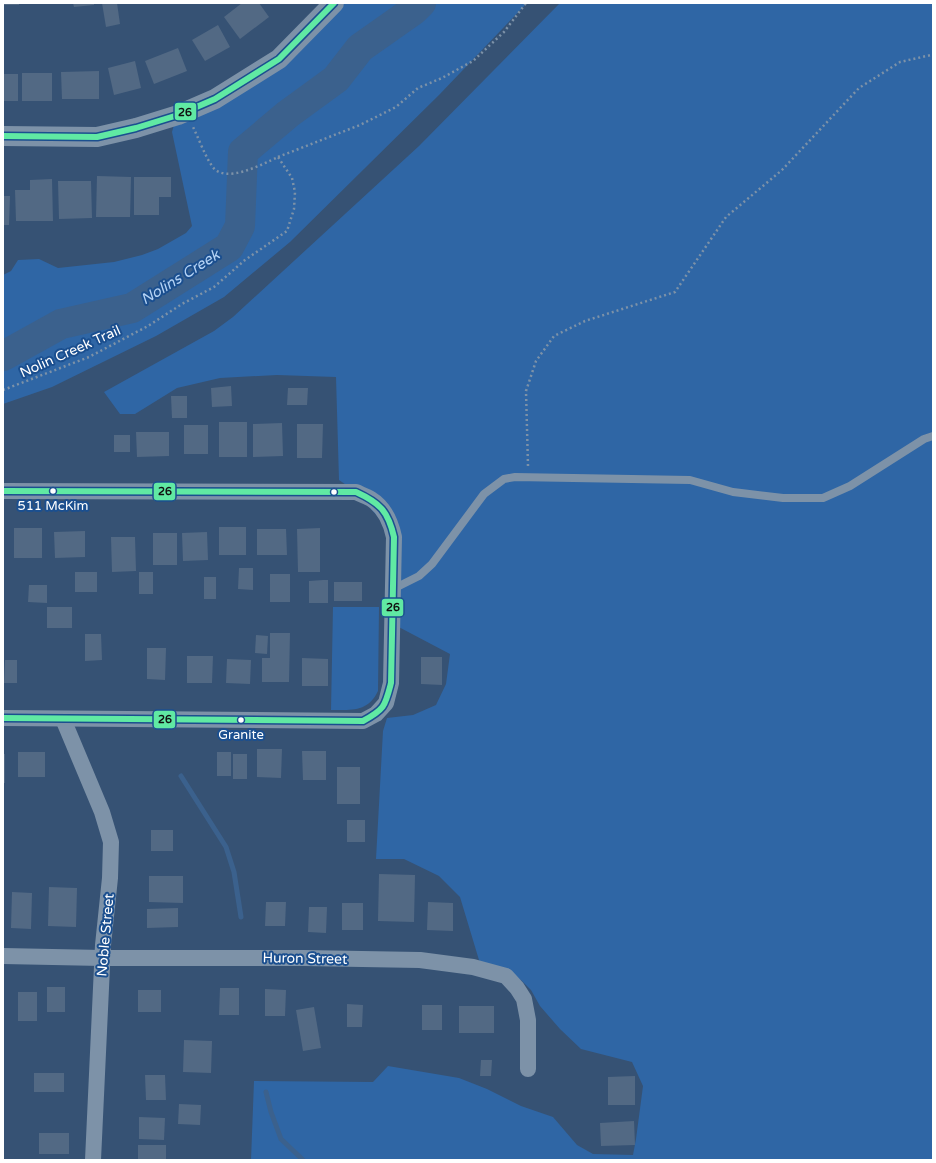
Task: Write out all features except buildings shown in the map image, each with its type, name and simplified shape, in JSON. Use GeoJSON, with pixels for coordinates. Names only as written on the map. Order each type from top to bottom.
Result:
{"type":"FeatureCollection","features":[{"type":"Feature","properties":{"kind":"street"},"geometry":{"type":"LineString","coordinates":[[3,136],[97,137],[136,128],[186,112],[215,99],[279,58],[334,3]]}},
{"type":"Feature","properties":{"kind":"street"},"geometry":{"type":"LineString","coordinates":[[3,491],[356,492],[372,499],[390,523],[394,537],[391,683],[386,703],[376,714],[363,721],[3,718]]}},
{"type":"Feature","properties":{"kind":"street","name":"Noble Street"},"geometry":{"type":"LineString","coordinates":[[63,719],[102,812],[111,842],[110,878],[102,958],[93,1160]]}},
{"type":"Feature","properties":{"kind":"street","name":"Huron Street"},"geometry":{"type":"LineString","coordinates":[[3,956],[420,960],[473,967],[506,976],[517,988],[524,999],[528,1020],[528,1069]]}},
{"type":"Feature","properties":{"kind":"lane"},"geometry":{"type":"LineString","coordinates":[[393,589],[419,576],[432,564],[484,494],[504,479],[515,477],[690,480],[733,492],[783,498],[823,498],[850,486],[924,439],[933,436]]}},
{"type":"Feature","properties":{"kind":"path"},"geometry":{"type":"LineString","coordinates":[[186,112],[213,168],[230,175],[254,168],[360,125],[396,107],[418,88],[442,78],[473,61],[504,32],[526,3]]}},
{"type":"Feature","properties":{"kind":"path"},"geometry":{"type":"LineString","coordinates":[[529,478],[526,391],[536,361],[554,336],[585,321],[675,292],[726,217],[782,170],[859,88],[900,62],[931,55],[933,56]]}},
{"type":"Feature","properties":{"kind":"path","name":"Nolin Creek Trail"},"geometry":{"type":"LineString","coordinates":[[3,390],[89,356],[148,326],[214,286],[245,260],[287,231],[294,209],[295,192],[292,178],[278,157]]}},
{"type":"Feature","properties":{"kind":"shaded area"},"geometry":{"type":"Polygon","coordinates":[[[332,3],[527,3],[439,95],[290,242],[224,297],[156,336],[52,387],[3,404],[3,275],[11,271],[18,260],[39,259],[58,268],[114,262],[142,255],[158,249],[186,233],[192,226],[172,132],[177,114],[277,57],[332,3]]]}},
{"type":"Feature","properties":{"kind":"shaded area"},"geometry":{"type":"Polygon","coordinates":[[[560,3],[933,3],[933,1160],[251,1160],[254,1081],[373,1082],[388,1066],[459,1078],[487,1089],[521,1106],[553,1117],[577,1145],[593,1154],[633,1155],[643,1086],[632,1062],[581,1049],[560,1029],[540,1006],[531,990],[521,980],[507,975],[482,970],[460,897],[439,876],[404,859],[376,859],[383,731],[387,718],[413,715],[436,705],[446,684],[450,654],[393,624],[395,536],[355,491],[339,480],[336,377],[277,375],[220,378],[177,388],[135,414],[120,414],[104,392],[214,331],[233,317],[419,146],[560,3]]]}},
{"type":"Feature","properties":{"kind":"shaded area"},"geometry":{"type":"Polygon","coordinates":[[[333,607],[379,607],[378,691],[369,703],[352,710],[331,710],[333,607]]]}},
{"type":"Feature","properties":{"kind":"waterway","name":"Nolins Creek"},"geometry":{"type":"LineString","coordinates":[[3,356],[61,324],[132,308],[229,247],[240,226],[243,152],[288,114],[336,79],[360,48],[414,10],[421,3]]}},
{"type":"Feature","properties":{"kind":"waterway"},"geometry":{"type":"LineString","coordinates":[[181,776],[226,847],[234,872],[241,917]]}},
{"type":"Feature","properties":{"kind":"waterway"},"geometry":{"type":"LineString","coordinates":[[266,1092],[271,1112],[281,1139],[303,1160]]}},
{"type":"Feature","properties":{"kind":"transit line","name":"26"},"geometry":{"type":"LineString","coordinates":[[3,136],[97,137],[136,128],[178,115],[215,99],[279,59],[334,3]]}},
{"type":"Feature","properties":{"kind":"transit line","name":"26"},"geometry":{"type":"LineString","coordinates":[[3,491],[356,492],[371,500],[382,509],[386,514],[394,537],[391,683],[383,706],[380,710],[363,721],[3,718]]}},
{"type":"Feature","properties":{"kind":"place","name":"511 McKim"},"geometry":{"type":"Point","coordinates":[53,491]}},
{"type":"Feature","properties":{"kind":"place","name":"Granite"},"geometry":{"type":"Point","coordinates":[241,720]}}]}
